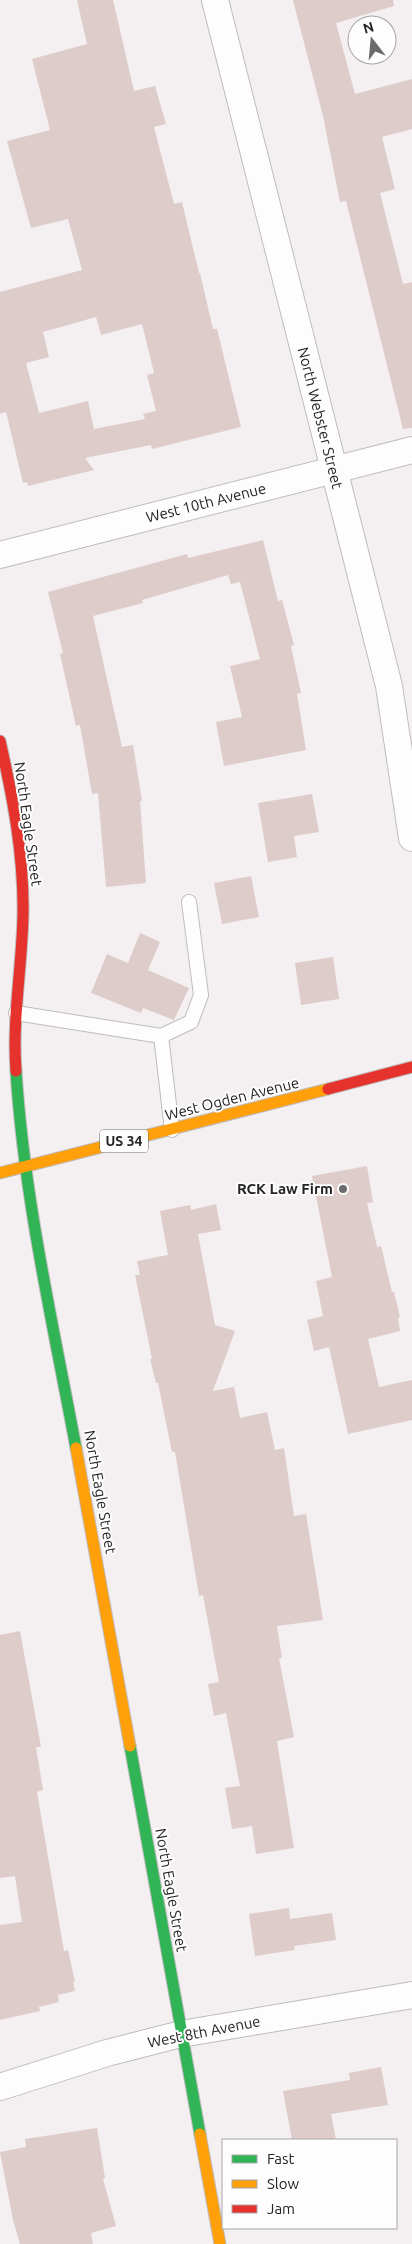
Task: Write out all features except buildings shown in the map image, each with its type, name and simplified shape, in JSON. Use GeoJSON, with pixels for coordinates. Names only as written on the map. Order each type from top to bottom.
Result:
{"type":"FeatureCollection","features":[{"type":"Feature","properties":{"kind":"street","name":"North Webster Street"},"geometry":{"type":"LineString","coordinates":[[214,0],[389,686],[412,838]]}},
{"type":"Feature","properties":{"kind":"street","name":"West 10th Avenue"},"geometry":{"type":"LineString","coordinates":[[0,555],[412,450]]}},
{"type":"Feature","properties":{"kind":"street","name":"North Eagle Street"},"geometry":{"type":"LineString","coordinates":[[0,741],[14,815],[22,880],[15,1059],[27,1166],[37,1233],[56,1328],[220,2244]]}},
{"type":"Feature","properties":{"kind":"street","name":"West Ogden Avenue"},"geometry":{"type":"LineString","coordinates":[[0,1173],[412,1067]]}},
{"type":"Feature","properties":{"kind":"street","name":"West 8th Avenue"},"geometry":{"type":"LineString","coordinates":[[0,2087],[107,2053],[181,2034],[412,1996]]}},
{"type":"Feature","properties":{"kind":"lane"},"geometry":{"type":"LineString","coordinates":[[16,1013],[160,1036],[191,1022],[200,995],[189,902]]}},
{"type":"Feature","properties":{"kind":"lane"},"geometry":{"type":"LineString","coordinates":[[160,1036],[172,1130]]}},
{"type":"Feature","properties":{"kind":"traffic: fast"},"geometry":{"type":"LineString","coordinates":[[16,1071],[32,1213],[76,1448]]}},
{"type":"Feature","properties":{"kind":"traffic: fast"},"geometry":{"type":"LineString","coordinates":[[130,1746],[200,2134]]}},
{"type":"Feature","properties":{"kind":"traffic: slow"},"geometry":{"type":"LineString","coordinates":[[0,1173],[328,1089]]}},
{"type":"Feature","properties":{"kind":"traffic: slow"},"geometry":{"type":"LineString","coordinates":[[76,1448],[130,1746]]}},
{"type":"Feature","properties":{"kind":"traffic: slow"},"geometry":{"type":"LineString","coordinates":[[200,2134],[220,2244]]}},
{"type":"Feature","properties":{"kind":"traffic: jam"},"geometry":{"type":"LineString","coordinates":[[0,741],[17,827],[22,871],[23,915],[15,1032],[16,1071]]}},
{"type":"Feature","properties":{"kind":"traffic: jam"},"geometry":{"type":"LineString","coordinates":[[328,1089],[412,1067]]}},
{"type":"Feature","properties":{"kind":"place","name":"RCK Law Firm"},"geometry":{"type":"Point","coordinates":[343,1189]}}]}
